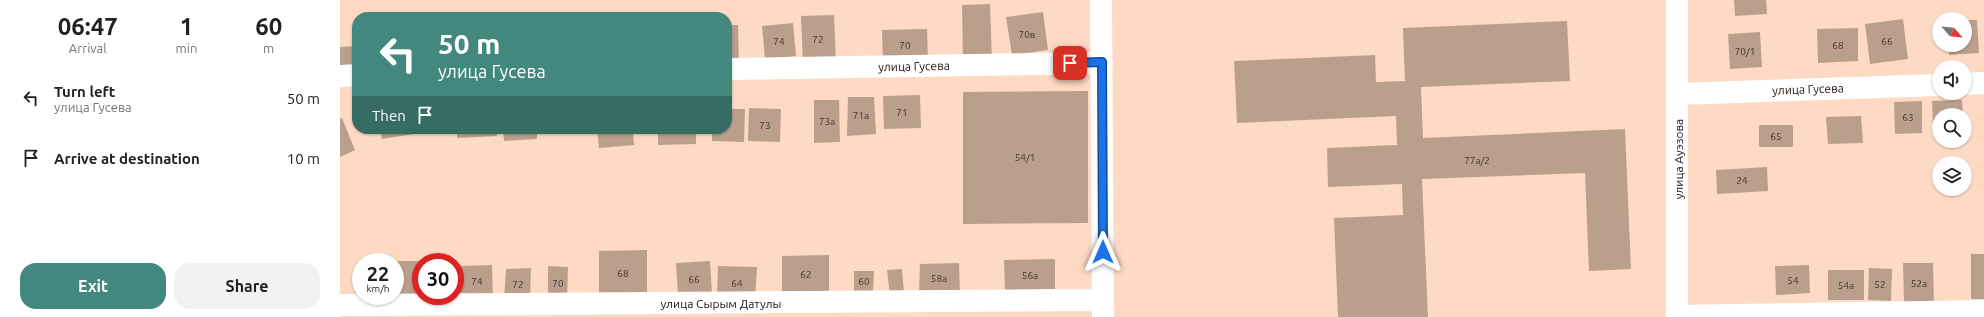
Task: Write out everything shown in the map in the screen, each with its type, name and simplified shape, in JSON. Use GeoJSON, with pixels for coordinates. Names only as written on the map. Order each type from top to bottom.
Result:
{"type":"FeatureCollection","features":[{"type":"Feature","properties":{"kind":"street"},"geometry":{"type":"LineString","coordinates":[[1101,0],[1103,308]]}},
{"type":"Feature","properties":{"kind":"street","name":"улица Ауэзова"},"geometry":{"type":"LineString","coordinates":[[1677,0],[1677,316]]}},
{"type":"Feature","properties":{"kind":"street","name":"улица Гусева"},"geometry":{"type":"LineString","coordinates":[[732,69],[1102,62]]}},
{"type":"Feature","properties":{"kind":"street"},"geometry":{"type":"LineString","coordinates":[[340,76],[352,75]]}},
{"type":"Feature","properties":{"kind":"street"},"geometry":{"type":"LineString","coordinates":[[1972,84],[1984,83]]}},
{"type":"Feature","properties":{"kind":"street","name":"улица Гусева"},"geometry":{"type":"LineString","coordinates":[[1678,94],[1932,84]]}},
{"type":"Feature","properties":{"kind":"street","name":"улица Сырым Датулы"},"geometry":{"type":"LineString","coordinates":[[340,305],[1103,308]]}},
{"type":"Feature","properties":{"kind":"street"},"geometry":{"type":"LineString","coordinates":[[1677,316],[1984,311]]}},
{"type":"Feature","properties":{"kind":"building"},"geometry":{"type":"Polygon","coordinates":[[[1734,0],[1766,0],[1767,14],[1735,16],[1734,0]]]}},
{"type":"Feature","properties":{"kind":"building"},"geometry":{"type":"Polygon","coordinates":[[[990,4],[992,61],[963,62],[962,5],[990,4]]]}},
{"type":"Feature","properties":{"kind":"building"},"geometry":{"type":"Polygon","coordinates":[[[1043,12],[1048,50],[1012,55],[1006,17],[1043,12]]]}},
{"type":"Feature","properties":{"kind":"building"},"geometry":{"type":"Polygon","coordinates":[[[834,15],[836,62],[803,64],[801,16],[834,15]]]}},
{"type":"Feature","properties":{"kind":"building"},"geometry":{"type":"Polygon","coordinates":[[[1903,19],[1908,59],[1870,64],[1865,24],[1903,19]]]}},
{"type":"Feature","properties":{"kind":"building"},"geometry":{"type":"Polygon","coordinates":[[[1972,20],[1977,20],[1979,53],[1949,55],[1949,52],[1972,52],[1972,20]]]}},
{"type":"Feature","properties":{"kind":"building"},"geometry":{"type":"Polygon","coordinates":[[[1567,21],[1570,81],[1421,87],[1423,138],[1625,129],[1631,269],[1589,271],[1585,173],[1422,179],[1428,317],[1338,317],[1334,218],[1403,215],[1402,184],[1328,187],[1327,148],[1397,145],[1396,116],[1237,123],[1234,61],[1375,55],[1376,82],[1405,81],[1403,28],[1567,21]]]}},
{"type":"Feature","properties":{"kind":"building"},"geometry":{"type":"Polygon","coordinates":[[[793,23],[796,56],[765,59],[762,26],[793,23]]]}},
{"type":"Feature","properties":{"kind":"building"},"geometry":{"type":"Polygon","coordinates":[[[732,25],[738,25],[739,65],[732,65],[732,25]]]}},
{"type":"Feature","properties":{"kind":"building"},"geometry":{"type":"Polygon","coordinates":[[[1858,28],[1858,61],[1818,63],[1817,29],[1858,28]]]}},
{"type":"Feature","properties":{"kind":"building"},"geometry":{"type":"Polygon","coordinates":[[[927,29],[928,60],[883,62],[882,30],[927,29]]]}},
{"type":"Feature","properties":{"kind":"building"},"geometry":{"type":"Polygon","coordinates":[[[1760,32],[1762,67],[1730,69],[1728,34],[1760,32]]]}},
{"type":"Feature","properties":{"kind":"building"},"geometry":{"type":"Polygon","coordinates":[[[352,46],[352,71],[340,71],[340,47],[352,46]]]}},
{"type":"Feature","properties":{"kind":"building"},"geometry":{"type":"Polygon","coordinates":[[[1088,91],[1088,223],[963,224],[963,92],[1088,91]]]}},
{"type":"Feature","properties":{"kind":"building"},"geometry":{"type":"Polygon","coordinates":[[[920,95],[921,128],[884,129],[883,96],[920,95]]]}},
{"type":"Feature","properties":{"kind":"building"},"geometry":{"type":"Polygon","coordinates":[[[848,97],[874,97],[876,134],[847,136],[848,97]]]}},
{"type":"Feature","properties":{"kind":"building"},"geometry":{"type":"Polygon","coordinates":[[[814,100],[839,100],[840,142],[814,143],[814,100]]]}},
{"type":"Feature","properties":{"kind":"building"},"geometry":{"type":"Polygon","coordinates":[[[1962,100],[1963,108],[1932,108],[1932,101],[1962,100]]]}},
{"type":"Feature","properties":{"kind":"building"},"geometry":{"type":"Polygon","coordinates":[[[1922,101],[1922,133],[1895,134],[1894,102],[1922,101]]]}},
{"type":"Feature","properties":{"kind":"building"},"geometry":{"type":"Polygon","coordinates":[[[749,108],[781,109],[780,142],[748,141],[749,108]]]}},
{"type":"Feature","properties":{"kind":"building"},"geometry":{"type":"Polygon","coordinates":[[[732,109],[745,109],[744,142],[712,141],[712,134],[732,134],[732,109]]]}},
{"type":"Feature","properties":{"kind":"building"},"geometry":{"type":"Polygon","coordinates":[[[1861,116],[1863,143],[1828,144],[1826,117],[1861,116]]]}},
{"type":"Feature","properties":{"kind":"building"},"geometry":{"type":"Polygon","coordinates":[[[342,118],[355,150],[340,157],[340,119],[342,118]]]}},
{"type":"Feature","properties":{"kind":"building"},"geometry":{"type":"Polygon","coordinates":[[[1759,125],[1793,125],[1793,147],[1759,147],[1759,125]]]}},
{"type":"Feature","properties":{"kind":"building"},"geometry":{"type":"Polygon","coordinates":[[[381,134],[414,134],[382,139],[381,134]]]}},
{"type":"Feature","properties":{"kind":"building"},"geometry":{"type":"Polygon","coordinates":[[[457,134],[497,134],[497,136],[457,138],[457,134]]]}},
{"type":"Feature","properties":{"kind":"building"},"geometry":{"type":"Polygon","coordinates":[[[503,134],[537,134],[537,139],[504,141],[503,134]]]}},
{"type":"Feature","properties":{"kind":"building"},"geometry":{"type":"Polygon","coordinates":[[[598,134],[633,134],[634,145],[599,148],[598,134]]]}},
{"type":"Feature","properties":{"kind":"building"},"geometry":{"type":"Polygon","coordinates":[[[658,134],[696,134],[696,144],[658,145],[658,134]]]}},
{"type":"Feature","properties":{"kind":"building"},"geometry":{"type":"Polygon","coordinates":[[[1767,167],[1768,191],[1717,194],[1716,170],[1767,167]]]}},
{"type":"Feature","properties":{"kind":"building"},"geometry":{"type":"Polygon","coordinates":[[[647,250],[647,295],[599,295],[599,251],[647,250]]]}},
{"type":"Feature","properties":{"kind":"building"},"geometry":{"type":"Polygon","coordinates":[[[1971,254],[1984,254],[1984,299],[1971,299],[1971,254]]]}},
{"type":"Feature","properties":{"kind":"building"},"geometry":{"type":"Polygon","coordinates":[[[829,255],[829,292],[782,292],[782,256],[829,255]]]}},
{"type":"Feature","properties":{"kind":"building"},"geometry":{"type":"Polygon","coordinates":[[[1055,259],[1055,289],[1005,290],[1004,260],[1055,259]]]}},
{"type":"Feature","properties":{"kind":"building"},"geometry":{"type":"Polygon","coordinates":[[[404,261],[412,261],[412,298],[404,300],[404,261]]]}},
{"type":"Feature","properties":{"kind":"building"},"geometry":{"type":"Polygon","coordinates":[[[710,261],[712,294],[678,296],[676,263],[710,261]]]}},
{"type":"Feature","properties":{"kind":"building"},"geometry":{"type":"Polygon","coordinates":[[[959,263],[960,294],[919,293],[920,264],[959,263]]]}},
{"type":"Feature","properties":{"kind":"building"},"geometry":{"type":"Polygon","coordinates":[[[1903,263],[1933,263],[1934,303],[1904,303],[1903,263]]]}},
{"type":"Feature","properties":{"kind":"building"},"geometry":{"type":"Polygon","coordinates":[[[492,265],[493,296],[464,296],[464,266],[492,265]]]}},
{"type":"Feature","properties":{"kind":"building"},"geometry":{"type":"Polygon","coordinates":[[[1809,265],[1810,293],[1776,295],[1775,266],[1809,265]]]}},
{"type":"Feature","properties":{"kind":"building"},"geometry":{"type":"Polygon","coordinates":[[[548,266],[568,267],[567,300],[548,299],[548,266]]]}},
{"type":"Feature","properties":{"kind":"building"},"geometry":{"type":"Polygon","coordinates":[[[718,266],[757,267],[755,300],[717,298],[718,266]]]}},
{"type":"Feature","properties":{"kind":"building"},"geometry":{"type":"Polygon","coordinates":[[[531,268],[530,300],[504,300],[506,269],[531,268]]]}},
{"type":"Feature","properties":{"kind":"building"},"geometry":{"type":"Polygon","coordinates":[[[1869,268],[1892,269],[1891,301],[1868,300],[1869,268]]]}},
{"type":"Feature","properties":{"kind":"building"},"geometry":{"type":"Polygon","coordinates":[[[902,269],[904,294],[890,296],[887,270],[902,269]]]}},
{"type":"Feature","properties":{"kind":"building"},"geometry":{"type":"Polygon","coordinates":[[[1828,270],[1864,270],[1864,300],[1828,300],[1828,270]]]}},
{"type":"Feature","properties":{"kind":"building"},"geometry":{"type":"Polygon","coordinates":[[[854,271],[874,271],[873,292],[854,291],[854,271]]]}},
{"type":"Feature","properties":{"kind":"route"},"geometry":{"type":"LineString","coordinates":[[1070,63],[1102,62],[1103,252]]}}]}
